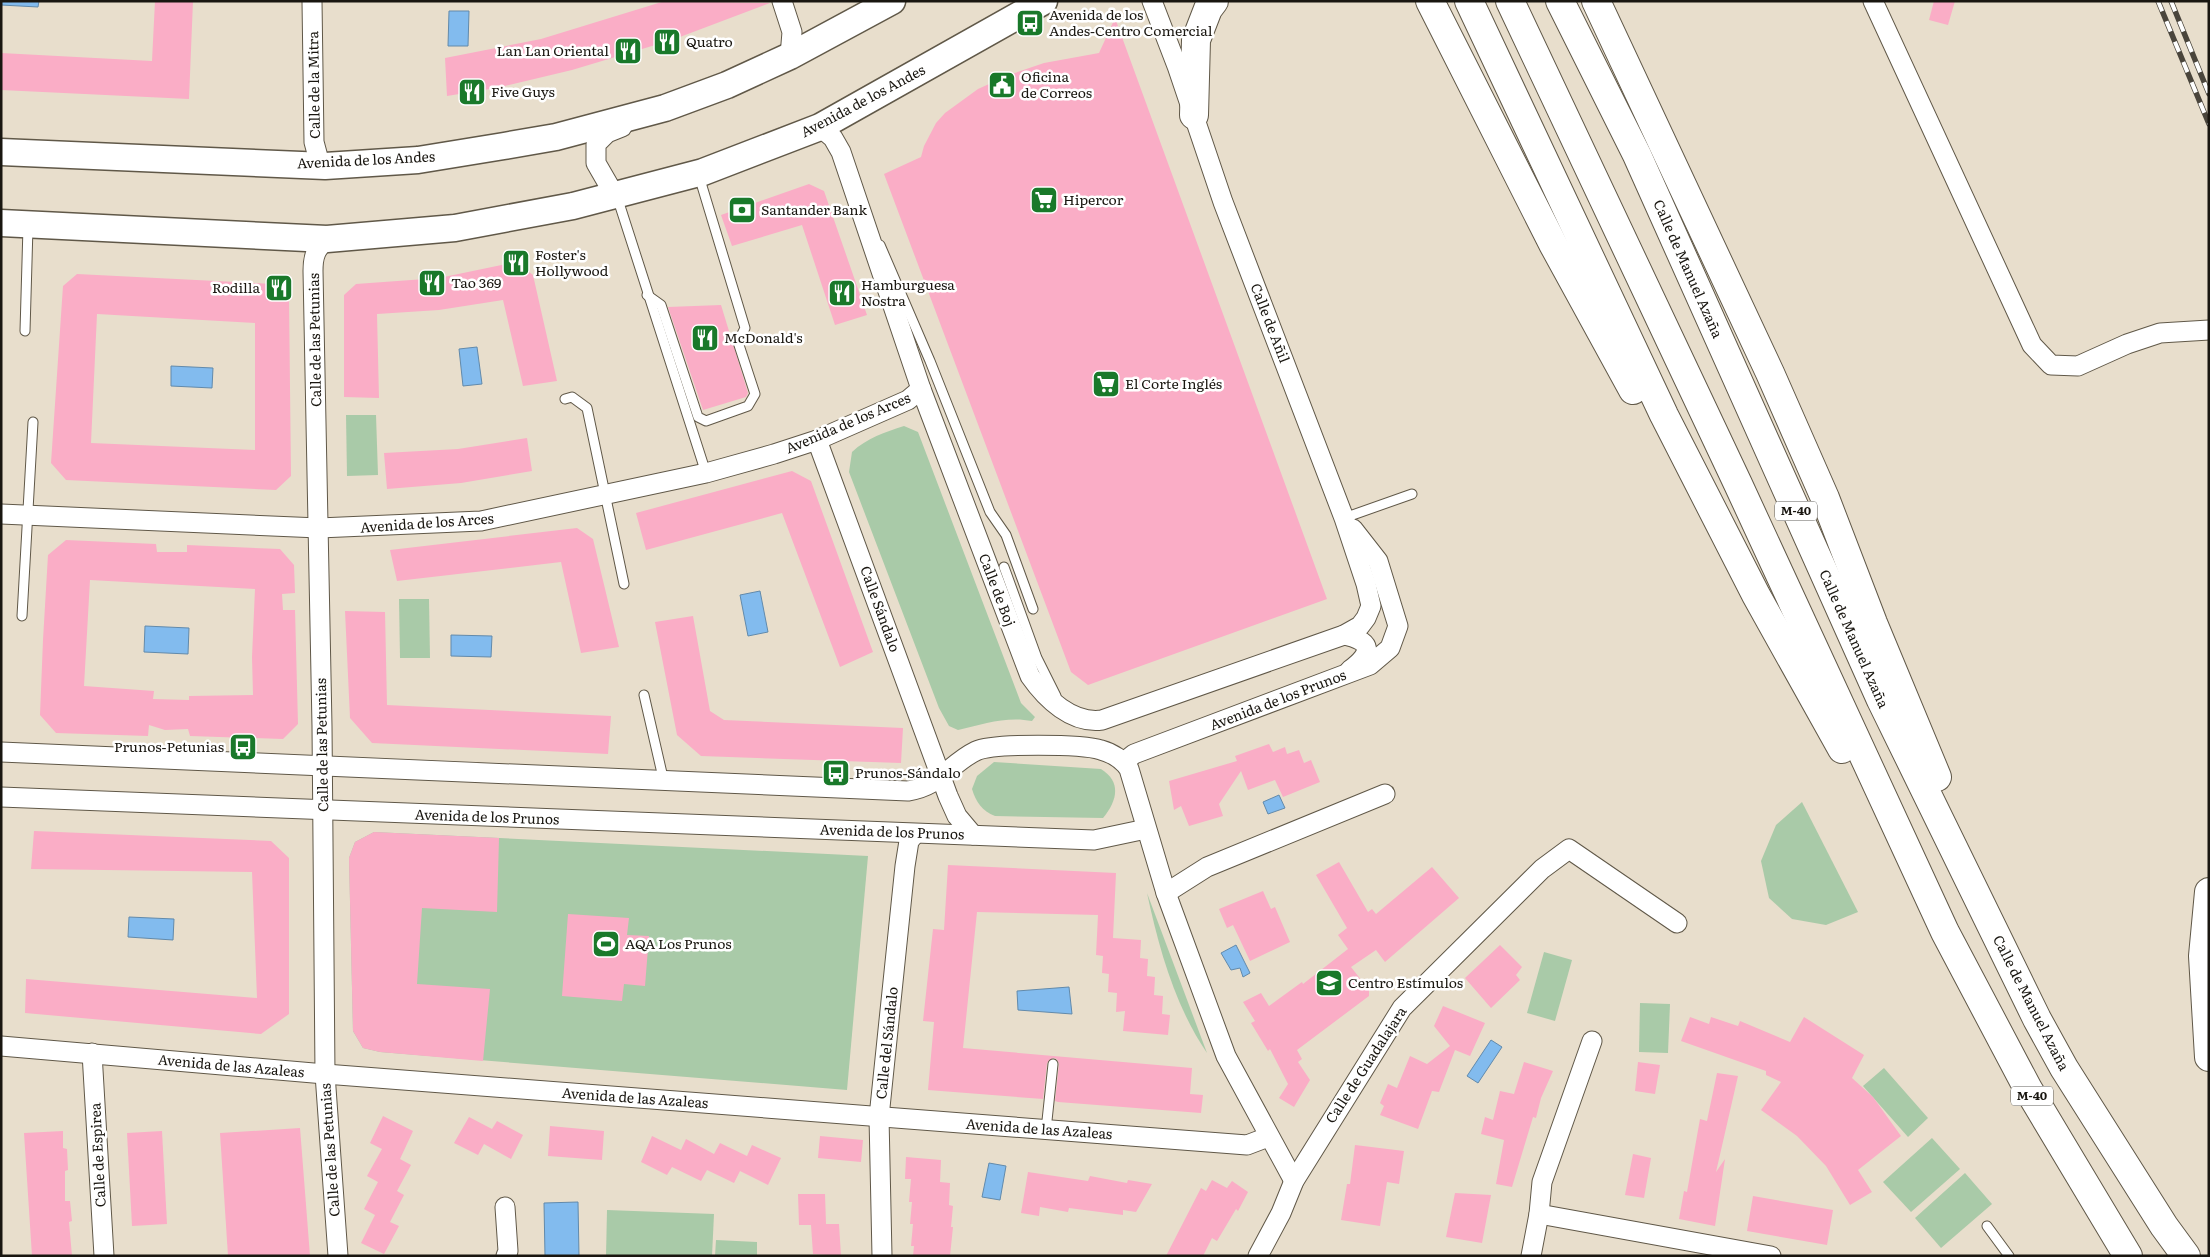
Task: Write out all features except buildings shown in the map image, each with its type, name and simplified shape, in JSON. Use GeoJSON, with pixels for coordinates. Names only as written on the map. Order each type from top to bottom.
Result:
{"type":"FeatureCollection","features":[{"type":"Feature","properties":{"kind":"highway"},"geometry":{"type":"LineString","coordinates":[[1194,115],[1196,40],[1208,9],[1214,1]]}},
{"type":"Feature","properties":{"kind":"highway"},"geometry":{"type":"LineString","coordinates":[[1430,1],[1558,253],[1639,401],[1756,594]]}},
{"type":"Feature","properties":{"kind":"highway"},"geometry":{"type":"LineString","coordinates":[[1469,1],[1664,415],[1756,594],[1945,932]]}},
{"type":"Feature","properties":{"kind":"highway","name":"M-40"},"geometry":{"type":"LineString","coordinates":[[1510,1],[1738,484],[1945,932],[2028,1089],[2128,1256]]}},
{"type":"Feature","properties":{"kind":"highway","name":"Calle de Manuel Azaña"},"geometry":{"type":"LineString","coordinates":[[1560,1],[1638,156],[1880,700],[2038,1019],[2069,1076],[2164,1226],[2186,1256]]}},
{"type":"Feature","properties":{"kind":"highway"},"geometry":{"type":"LineString","coordinates":[[1596,1],[1770,373],[1825,498],[1873,622],[2038,1019]]}},
{"type":"Feature","properties":{"kind":"highway"},"geometry":{"type":"LineString","coordinates":[[2209,892],[2203,956],[2209,1057]]}},
{"type":"Feature","properties":{"kind":"main road","name":"Avenida de los Andes"},"geometry":{"type":"LineString","coordinates":[[1,152],[325,166],[418,160],[504,146],[556,137],[666,108],[790,56],[892,1]]}},
{"type":"Feature","properties":{"kind":"main road","name":"Avenida de los Andes"},"geometry":{"type":"LineString","coordinates":[[1,223],[327,239],[455,228],[615,196],[702,172],[820,127],[1044,1]]}},
{"type":"Feature","properties":{"kind":"street","name":"Calle de la Mitra"},"geometry":{"type":"LineString","coordinates":[[312,1],[314,142],[318,157],[325,166]]}},
{"type":"Feature","properties":{"kind":"street"},"geometry":{"type":"LineString","coordinates":[[782,1],[792,32],[790,56]]}},
{"type":"Feature","properties":{"kind":"street","name":"Calle de Añil"},"geometry":{"type":"LineString","coordinates":[[1152,1],[1194,115],[1223,202],[1344,518],[1366,584],[1371,606],[1360,626],[1344,635]]}},
{"type":"Feature","properties":{"kind":"street"},"geometry":{"type":"LineString","coordinates":[[1873,1],[2032,345],[2051,365],[2078,366],[2127,344],[2160,333],[2209,330]]}},
{"type":"Feature","properties":{"kind":"street","name":"Avenida de los Andes"},"geometry":{"type":"LineString","coordinates":[[615,196],[596,162],[596,144],[607,133],[654,117],[666,108]]}},
{"type":"Feature","properties":{"kind":"street","name":"Calle de Boj"},"geometry":{"type":"LineString","coordinates":[[820,127],[833,138],[841,152],[921,389],[1030,676],[1046,696],[1058,707],[1077,717],[1091,721],[1102,720],[1344,635]]}},
{"type":"Feature","properties":{"kind":"street","name":"Calle de las Petunias"},"geometry":{"type":"LineString","coordinates":[[327,239],[316,249],[313,259],[323,766],[324,1074],[338,1256]]}},
{"type":"Feature","properties":{"kind":"street","name":"Avenida de los Arces"},"geometry":{"type":"LineString","coordinates":[[1,514],[319,528],[481,521],[706,473],[817,440],[908,400],[921,389]]}},
{"type":"Feature","properties":{"kind":"street","name":"Calle Sándalo"},"geometry":{"type":"LineString","coordinates":[[817,440],[942,778]]}},
{"type":"Feature","properties":{"kind":"street","name":"Avenida de los Prunos"},"geometry":{"type":"LineString","coordinates":[[1124,762],[1134,754],[1347,672],[1370,665],[1381,658],[1390,648],[1398,626],[1378,561],[1344,518]]}},
{"type":"Feature","properties":{"kind":"street"},"geometry":{"type":"LineString","coordinates":[[1344,635],[1361,639],[1366,644],[1362,660],[1347,672]]}},
{"type":"Feature","properties":{"kind":"street"},"geometry":{"type":"LineString","coordinates":[[1,752],[908,791],[918,790],[942,778],[964,758],[987,747],[1011,745],[1091,748],[1111,754],[1124,762],[1129,769],[1166,893],[1226,1056],[1268,1137],[1294,1181]]}},
{"type":"Feature","properties":{"kind":"street","name":"Avenida de los Prunos"},"geometry":{"type":"LineString","coordinates":[[942,778],[957,816],[973,835]]}},
{"type":"Feature","properties":{"kind":"street"},"geometry":{"type":"LineString","coordinates":[[1166,893],[1207,867],[1385,794]]}},
{"type":"Feature","properties":{"kind":"street","name":"Avenida de los Prunos"},"geometry":{"type":"LineString","coordinates":[[1,797],[1094,840],[1146,829]]}},
{"type":"Feature","properties":{"kind":"street","name":"Calle del Sándalo"},"geometry":{"type":"LineString","coordinates":[[882,1256],[880,1117],[906,857],[909,841],[915,834]]}},
{"type":"Feature","properties":{"kind":"street","name":"Calle de Guadalajara"},"geometry":{"type":"LineString","coordinates":[[1258,1256],[1281,1213],[1294,1181],[1402,1008],[1542,869],[1568,849],[1677,923]]}},
{"type":"Feature","properties":{"kind":"street"},"geometry":{"type":"LineString","coordinates":[[1531,1256],[1539,1214],[1542,1182],[1592,1041]]}},
{"type":"Feature","properties":{"kind":"street","name":"Avenida de las Azaleas"},"geometry":{"type":"LineString","coordinates":[[1,1046],[324,1074],[1247,1145],[1268,1137]]}},
{"type":"Feature","properties":{"kind":"street","name":"Calle de Espirea"},"geometry":{"type":"LineString","coordinates":[[92,1054],[104,1256]]}},
{"type":"Feature","properties":{"kind":"street"},"geometry":{"type":"LineString","coordinates":[[505,1207],[508,1251],[506,1256]]}},
{"type":"Feature","properties":{"kind":"street"},"geometry":{"type":"LineString","coordinates":[[1539,1214],[1771,1256]]}},
{"type":"Feature","properties":{"kind":"lane"},"geometry":{"type":"LineString","coordinates":[[648,295],[661,305],[698,417],[706,421],[748,406],[755,394],[738,342],[745,328],[702,186],[702,172]]}},
{"type":"Feature","properties":{"kind":"lane"},"geometry":{"type":"LineString","coordinates":[[615,196],[620,206],[706,473]]}},
{"type":"Feature","properties":{"kind":"lane"},"geometry":{"type":"LineString","coordinates":[[861,210],[886,255],[896,278],[990,512],[1006,535],[1032,609]]}},
{"type":"Feature","properties":{"kind":"lane"},"geometry":{"type":"LineString","coordinates":[[25,331],[28,224]]}},
{"type":"Feature","properties":{"kind":"lane"},"geometry":{"type":"LineString","coordinates":[[564,399],[572,397],[587,408],[624,584]]}},
{"type":"Feature","properties":{"kind":"lane"},"geometry":{"type":"LineString","coordinates":[[22,616],[33,422]]}},
{"type":"Feature","properties":{"kind":"lane"},"geometry":{"type":"LineString","coordinates":[[1344,518],[1412,494]]}},
{"type":"Feature","properties":{"kind":"lane"},"geometry":{"type":"LineString","coordinates":[[1004,566],[1054,694],[1077,717]]}},
{"type":"Feature","properties":{"kind":"lane"},"geometry":{"type":"LineString","coordinates":[[644,695],[664,782]]}},
{"type":"Feature","properties":{"kind":"lane"},"geometry":{"type":"LineString","coordinates":[[1046,1130],[1052,1064]]}},
{"type":"Feature","properties":{"kind":"lane"},"geometry":{"type":"LineString","coordinates":[[1987,1226],[2008,1256]]}},
{"type":"Feature","properties":{"kind":"green space"},"geometry":{"type":"Polygon","coordinates":[[[346,415],[376,415],[378,475],[347,476],[346,415]]]}},
{"type":"Feature","properties":{"kind":"green space"},"geometry":{"type":"Polygon","coordinates":[[[904,426],[918,432],[1021,703],[1035,717],[1032,721],[1004,720],[958,730],[949,726],[939,708],[849,472],[852,452],[876,436],[904,426]]]}},
{"type":"Feature","properties":{"kind":"green space"},"geometry":{"type":"Polygon","coordinates":[[[399,599],[429,599],[430,658],[400,658],[399,599]]]}},
{"type":"Feature","properties":{"kind":"green space"},"geometry":{"type":"Polygon","coordinates":[[[994,762],[1101,769],[1108,774],[1115,786],[1112,805],[1103,818],[995,816],[980,806],[972,789],[977,776],[994,762]]]}},
{"type":"Feature","properties":{"kind":"green space"},"geometry":{"type":"Polygon","coordinates":[[[1802,802],[1858,912],[1826,925],[1792,919],[1769,898],[1761,861],[1776,825],[1802,802]]]}},
{"type":"Feature","properties":{"kind":"green space","name":"AQA Los Prunos"},"geometry":{"type":"Polygon","coordinates":[[[374,832],[868,856],[847,1090],[380,1052],[363,1048],[353,1031],[349,858],[355,842],[374,832]]]}},
{"type":"Feature","properties":{"kind":"green space"},"geometry":{"type":"Polygon","coordinates":[[[1147,893],[1207,1053],[1177,996],[1163,956],[1147,893]]]}},
{"type":"Feature","properties":{"kind":"green space"},"geometry":{"type":"Polygon","coordinates":[[[1544,952],[1572,960],[1555,1021],[1527,1013],[1544,952]]]}},
{"type":"Feature","properties":{"kind":"green space"},"geometry":{"type":"Polygon","coordinates":[[[1640,1003],[1670,1004],[1668,1053],[1639,1052],[1640,1003]]]}},
{"type":"Feature","properties":{"kind":"green space"},"geometry":{"type":"Polygon","coordinates":[[[1884,1068],[1928,1118],[1908,1137],[1863,1086],[1884,1068]]]}},
{"type":"Feature","properties":{"kind":"green space"},"geometry":{"type":"Polygon","coordinates":[[[1932,1138],[1960,1169],[1911,1212],[1883,1182],[1932,1138]]]}},
{"type":"Feature","properties":{"kind":"green space"},"geometry":{"type":"Polygon","coordinates":[[[1965,1173],[1992,1204],[1941,1248],[1915,1218],[1965,1173]]]}},
{"type":"Feature","properties":{"kind":"green space"},"geometry":{"type":"Polygon","coordinates":[[[607,1210],[714,1214],[712,1256],[606,1256],[607,1210]]]}},
{"type":"Feature","properties":{"kind":"green space"},"geometry":{"type":"Polygon","coordinates":[[[716,1240],[757,1242],[757,1256],[715,1256],[716,1240]]]}},
{"type":"Feature","properties":{"kind":"water"},"geometry":{"type":"Polygon","coordinates":[[[1,1],[39,1],[38,7],[1,5],[1,1]]]}},
{"type":"Feature","properties":{"kind":"water"},"geometry":{"type":"Polygon","coordinates":[[[449,11],[469,11],[468,46],[448,46],[449,11]]]}},
{"type":"Feature","properties":{"kind":"water"},"geometry":{"type":"Polygon","coordinates":[[[477,347],[482,384],[463,386],[459,349],[477,347]]]}},
{"type":"Feature","properties":{"kind":"water"},"geometry":{"type":"Polygon","coordinates":[[[171,366],[213,368],[212,388],[171,386],[171,366]]]}},
{"type":"Feature","properties":{"kind":"water"},"geometry":{"type":"Polygon","coordinates":[[[760,591],[768,632],[748,636],[740,595],[760,591]]]}},
{"type":"Feature","properties":{"kind":"water"},"geometry":{"type":"Polygon","coordinates":[[[145,626],[189,628],[188,654],[144,652],[145,626]]]}},
{"type":"Feature","properties":{"kind":"water"},"geometry":{"type":"Polygon","coordinates":[[[451,635],[492,636],[491,657],[451,656],[451,635]]]}},
{"type":"Feature","properties":{"kind":"water"},"geometry":{"type":"Polygon","coordinates":[[[1279,795],[1285,808],[1268,814],[1263,802],[1279,795]]]}},
{"type":"Feature","properties":{"kind":"water"},"geometry":{"type":"Polygon","coordinates":[[[129,917],[174,919],[173,940],[128,937],[129,917]]]}},
{"type":"Feature","properties":{"kind":"water"},"geometry":{"type":"Polygon","coordinates":[[[1236,945],[1250,973],[1243,977],[1240,968],[1231,970],[1221,953],[1236,945]]]}},
{"type":"Feature","properties":{"kind":"water"},"geometry":{"type":"Polygon","coordinates":[[[1069,987],[1072,1014],[1018,1010],[1017,991],[1069,987]]]}},
{"type":"Feature","properties":{"kind":"water"},"geometry":{"type":"Polygon","coordinates":[[[1491,1040],[1502,1047],[1478,1083],[1467,1076],[1491,1040]]]}},
{"type":"Feature","properties":{"kind":"water"},"geometry":{"type":"Polygon","coordinates":[[[989,1163],[1006,1166],[1000,1200],[982,1197],[989,1163]]]}},
{"type":"Feature","properties":{"kind":"water"},"geometry":{"type":"Polygon","coordinates":[[[578,1202],[579,1256],[545,1256],[544,1203],[578,1202]]]}},
{"type":"Feature","properties":{"kind":"railway"},"geometry":{"type":"LineString","coordinates":[[2158,1],[2209,124]]}},
{"type":"Feature","properties":{"kind":"railway"},"geometry":{"type":"LineString","coordinates":[[2171,1],[2209,94]]}},
{"type":"Feature","properties":{"kind":"place","name":"Avenida de los Andes-Centro Comercial"},"geometry":{"type":"Point","coordinates":[1030,23]}},
{"type":"Feature","properties":{"kind":"place","name":"Quatro"},"geometry":{"type":"Point","coordinates":[667,42]}},
{"type":"Feature","properties":{"kind":"place","name":"Lan Lan Oriental"},"geometry":{"type":"Point","coordinates":[628,51]}},
{"type":"Feature","properties":{"kind":"place","name":"Oficina de Correos"},"geometry":{"type":"Point","coordinates":[1002,85]}},
{"type":"Feature","properties":{"kind":"place","name":"Five Guys"},"geometry":{"type":"Point","coordinates":[472,92]}},
{"type":"Feature","properties":{"kind":"place","name":"Hipercor"},"geometry":{"type":"Point","coordinates":[1044,200]}},
{"type":"Feature","properties":{"kind":"place","name":"Santander Bank"},"geometry":{"type":"Point","coordinates":[742,210]}},
{"type":"Feature","properties":{"kind":"place","name":"Foster's Hollywood"},"geometry":{"type":"Point","coordinates":[516,263]}},
{"type":"Feature","properties":{"kind":"place","name":"Tao 369"},"geometry":{"type":"Point","coordinates":[432,283]}},
{"type":"Feature","properties":{"kind":"place","name":"Rodilla"},"geometry":{"type":"Point","coordinates":[279,288]}},
{"type":"Feature","properties":{"kind":"place","name":"Hamburguesa Nostra"},"geometry":{"type":"Point","coordinates":[842,293]}},
{"type":"Feature","properties":{"kind":"place","name":"McDonald's"},"geometry":{"type":"Point","coordinates":[705,338]}},
{"type":"Feature","properties":{"kind":"place","name":"El Corte Inglés"},"geometry":{"type":"Point","coordinates":[1106,384]}},
{"type":"Feature","properties":{"kind":"place","name":"Prunos-Petunias"},"geometry":{"type":"Point","coordinates":[243,747]}},
{"type":"Feature","properties":{"kind":"place","name":"Prunos-Sándalo"},"geometry":{"type":"Point","coordinates":[836,773]}},
{"type":"Feature","properties":{"kind":"place","name":"AQA Los Prunos"},"geometry":{"type":"Point","coordinates":[606,944]}},
{"type":"Feature","properties":{"kind":"place","name":"Centro Estímulos"},"geometry":{"type":"Point","coordinates":[1329,983]}}]}
